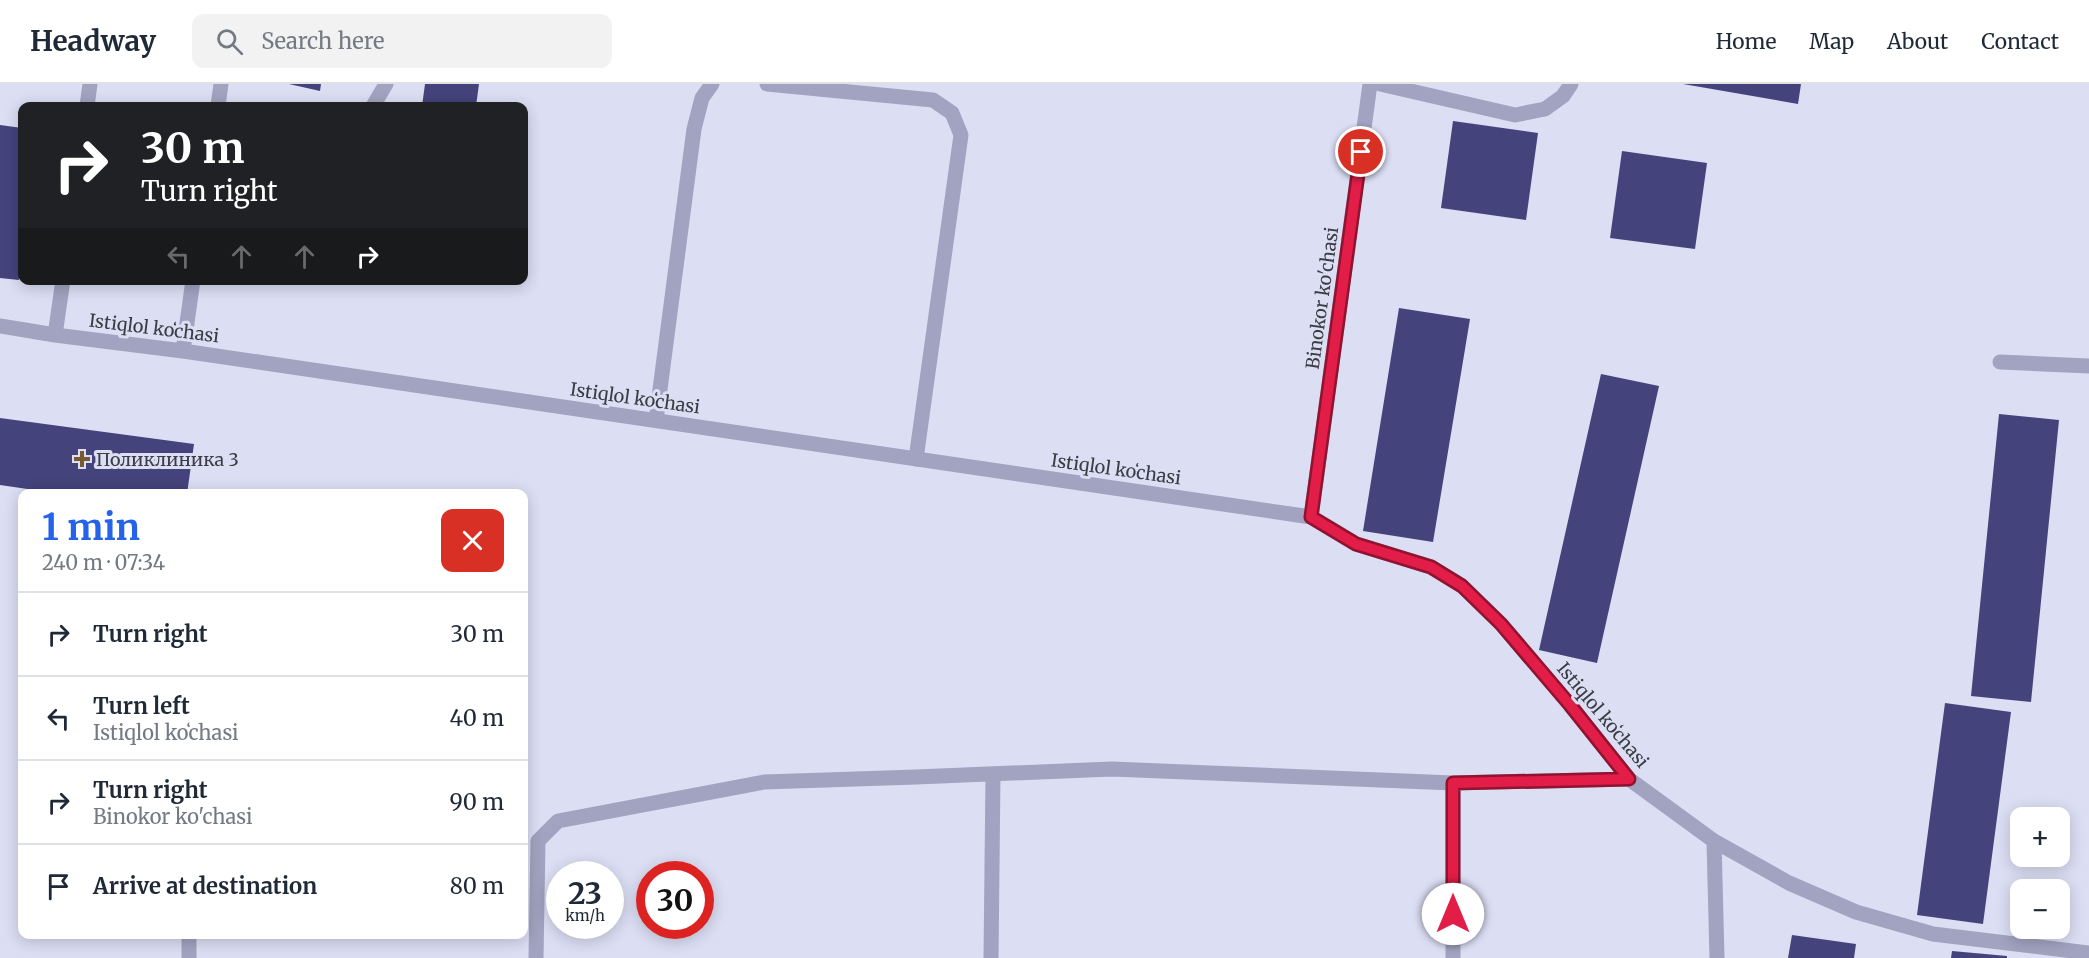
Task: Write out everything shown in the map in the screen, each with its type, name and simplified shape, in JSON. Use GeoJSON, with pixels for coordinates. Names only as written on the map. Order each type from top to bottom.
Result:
{"type":"FeatureCollection","features":[{"type":"Feature","properties":{"kind":"street"},"geometry":{"type":"LineString","coordinates":[[88,102],[90,84]]}},
{"type":"Feature","properties":{"kind":"street"},"geometry":{"type":"LineString","coordinates":[[219,102],[221,84]]}},
{"type":"Feature","properties":{"kind":"street"},"geometry":{"type":"LineString","coordinates":[[375,102],[386,84]]}},
{"type":"Feature","properties":{"kind":"street"},"geometry":{"type":"LineString","coordinates":[[656,420],[694,129],[702,98],[712,84]]}},
{"type":"Feature","properties":{"kind":"street"},"geometry":{"type":"LineString","coordinates":[[767,84],[933,100],[952,113],[961,135],[916,459]]}},
{"type":"Feature","properties":{"kind":"street","name":"Binokor ko'chasi"},"geometry":{"type":"LineString","coordinates":[[1311,517],[1371,84]]}},
{"type":"Feature","properties":{"kind":"street"},"geometry":{"type":"LineString","coordinates":[[1380,84],[1515,115],[1545,110],[1563,96],[1571,84]]}},
{"type":"Feature","properties":{"kind":"street"},"geometry":{"type":"LineString","coordinates":[[55,335],[62,285]]}},
{"type":"Feature","properties":{"kind":"street"},"geometry":{"type":"LineString","coordinates":[[183,351],[192,285]]}},
{"type":"Feature","properties":{"kind":"street","name":"Istiqlol koʻchasi"},"geometry":{"type":"LineString","coordinates":[[0,326],[1311,517],[1356,544],[1431,567],[1462,586],[1501,624],[1629,779],[1714,841],[1789,883],[1856,912],[1933,934],[2089,953]]}},
{"type":"Feature","properties":{"kind":"street"},"geometry":{"type":"LineString","coordinates":[[2000,362],[2089,366]]}},
{"type":"Feature","properties":{"kind":"street"},"geometry":{"type":"LineString","coordinates":[[536,958],[538,841],[558,821],[764,782],[1112,769],[1453,783],[1629,779]]}},
{"type":"Feature","properties":{"kind":"street"},"geometry":{"type":"LineString","coordinates":[[991,958],[993,774]]}},
{"type":"Feature","properties":{"kind":"street"},"geometry":{"type":"LineString","coordinates":[[1453,783],[1453,958]]}},
{"type":"Feature","properties":{"kind":"street"},"geometry":{"type":"LineString","coordinates":[[1714,841],[1717,958]]}},
{"type":"Feature","properties":{"kind":"street"},"geometry":{"type":"LineString","coordinates":[[189,939],[189,958]]}},
{"type":"Feature","properties":{"kind":"building"},"geometry":{"type":"Polygon","coordinates":[[[289,84],[321,84],[320,91],[289,84]]]}},
{"type":"Feature","properties":{"kind":"building"},"geometry":{"type":"Polygon","coordinates":[[[425,84],[479,84],[477,102],[423,102],[425,84]]]}},
{"type":"Feature","properties":{"kind":"building"},"geometry":{"type":"Polygon","coordinates":[[[1683,84],[1801,84],[1798,104],[1683,84]]]}},
{"type":"Feature","properties":{"kind":"building"},"geometry":{"type":"Polygon","coordinates":[[[1453,121],[1538,133],[1526,220],[1441,208],[1453,121]]]}},
{"type":"Feature","properties":{"kind":"building"},"geometry":{"type":"Polygon","coordinates":[[[0,125],[18,127],[18,280],[0,278],[0,125]]]}},
{"type":"Feature","properties":{"kind":"building"},"geometry":{"type":"Polygon","coordinates":[[[1622,151],[1707,163],[1695,249],[1610,238],[1622,151]]]}},
{"type":"Feature","properties":{"kind":"building"},"geometry":{"type":"Polygon","coordinates":[[[1399,308],[1470,319],[1433,542],[1363,531],[1399,308]]]}},
{"type":"Feature","properties":{"kind":"building"},"geometry":{"type":"Polygon","coordinates":[[[1601,374],[1659,386],[1597,663],[1539,650],[1601,374]]]}},
{"type":"Feature","properties":{"kind":"building"},"geometry":{"type":"Polygon","coordinates":[[[1999,414],[2059,420],[2031,702],[1971,696],[1999,414]]]}},
{"type":"Feature","properties":{"kind":"building"},"geometry":{"type":"Polygon","coordinates":[[[0,418],[194,444],[188,489],[28,489],[0,485],[0,418]]]}},
{"type":"Feature","properties":{"kind":"building"},"geometry":{"type":"Polygon","coordinates":[[[1945,703],[2011,712],[1983,924],[1917,915],[1945,703]]]}},
{"type":"Feature","properties":{"kind":"building"},"geometry":{"type":"Polygon","coordinates":[[[1792,935],[1856,944],[1854,958],[1788,958],[1792,935]]]}},
{"type":"Feature","properties":{"kind":"building"},"geometry":{"type":"Polygon","coordinates":[[[1952,951],[2007,956],[2007,958],[1951,958],[1952,951]]]}},
{"type":"Feature","properties":{"kind":"place","name":"Поликлиника 3"},"geometry":{"type":"Point","coordinates":[82,459]}},
{"type":"Feature","properties":{"kind":"route"},"geometry":{"type":"LineString","coordinates":[[1361,152],[1311,517],[1356,544],[1431,567],[1462,586],[1501,624],[1629,779],[1453,783],[1453,914]]}}]}
